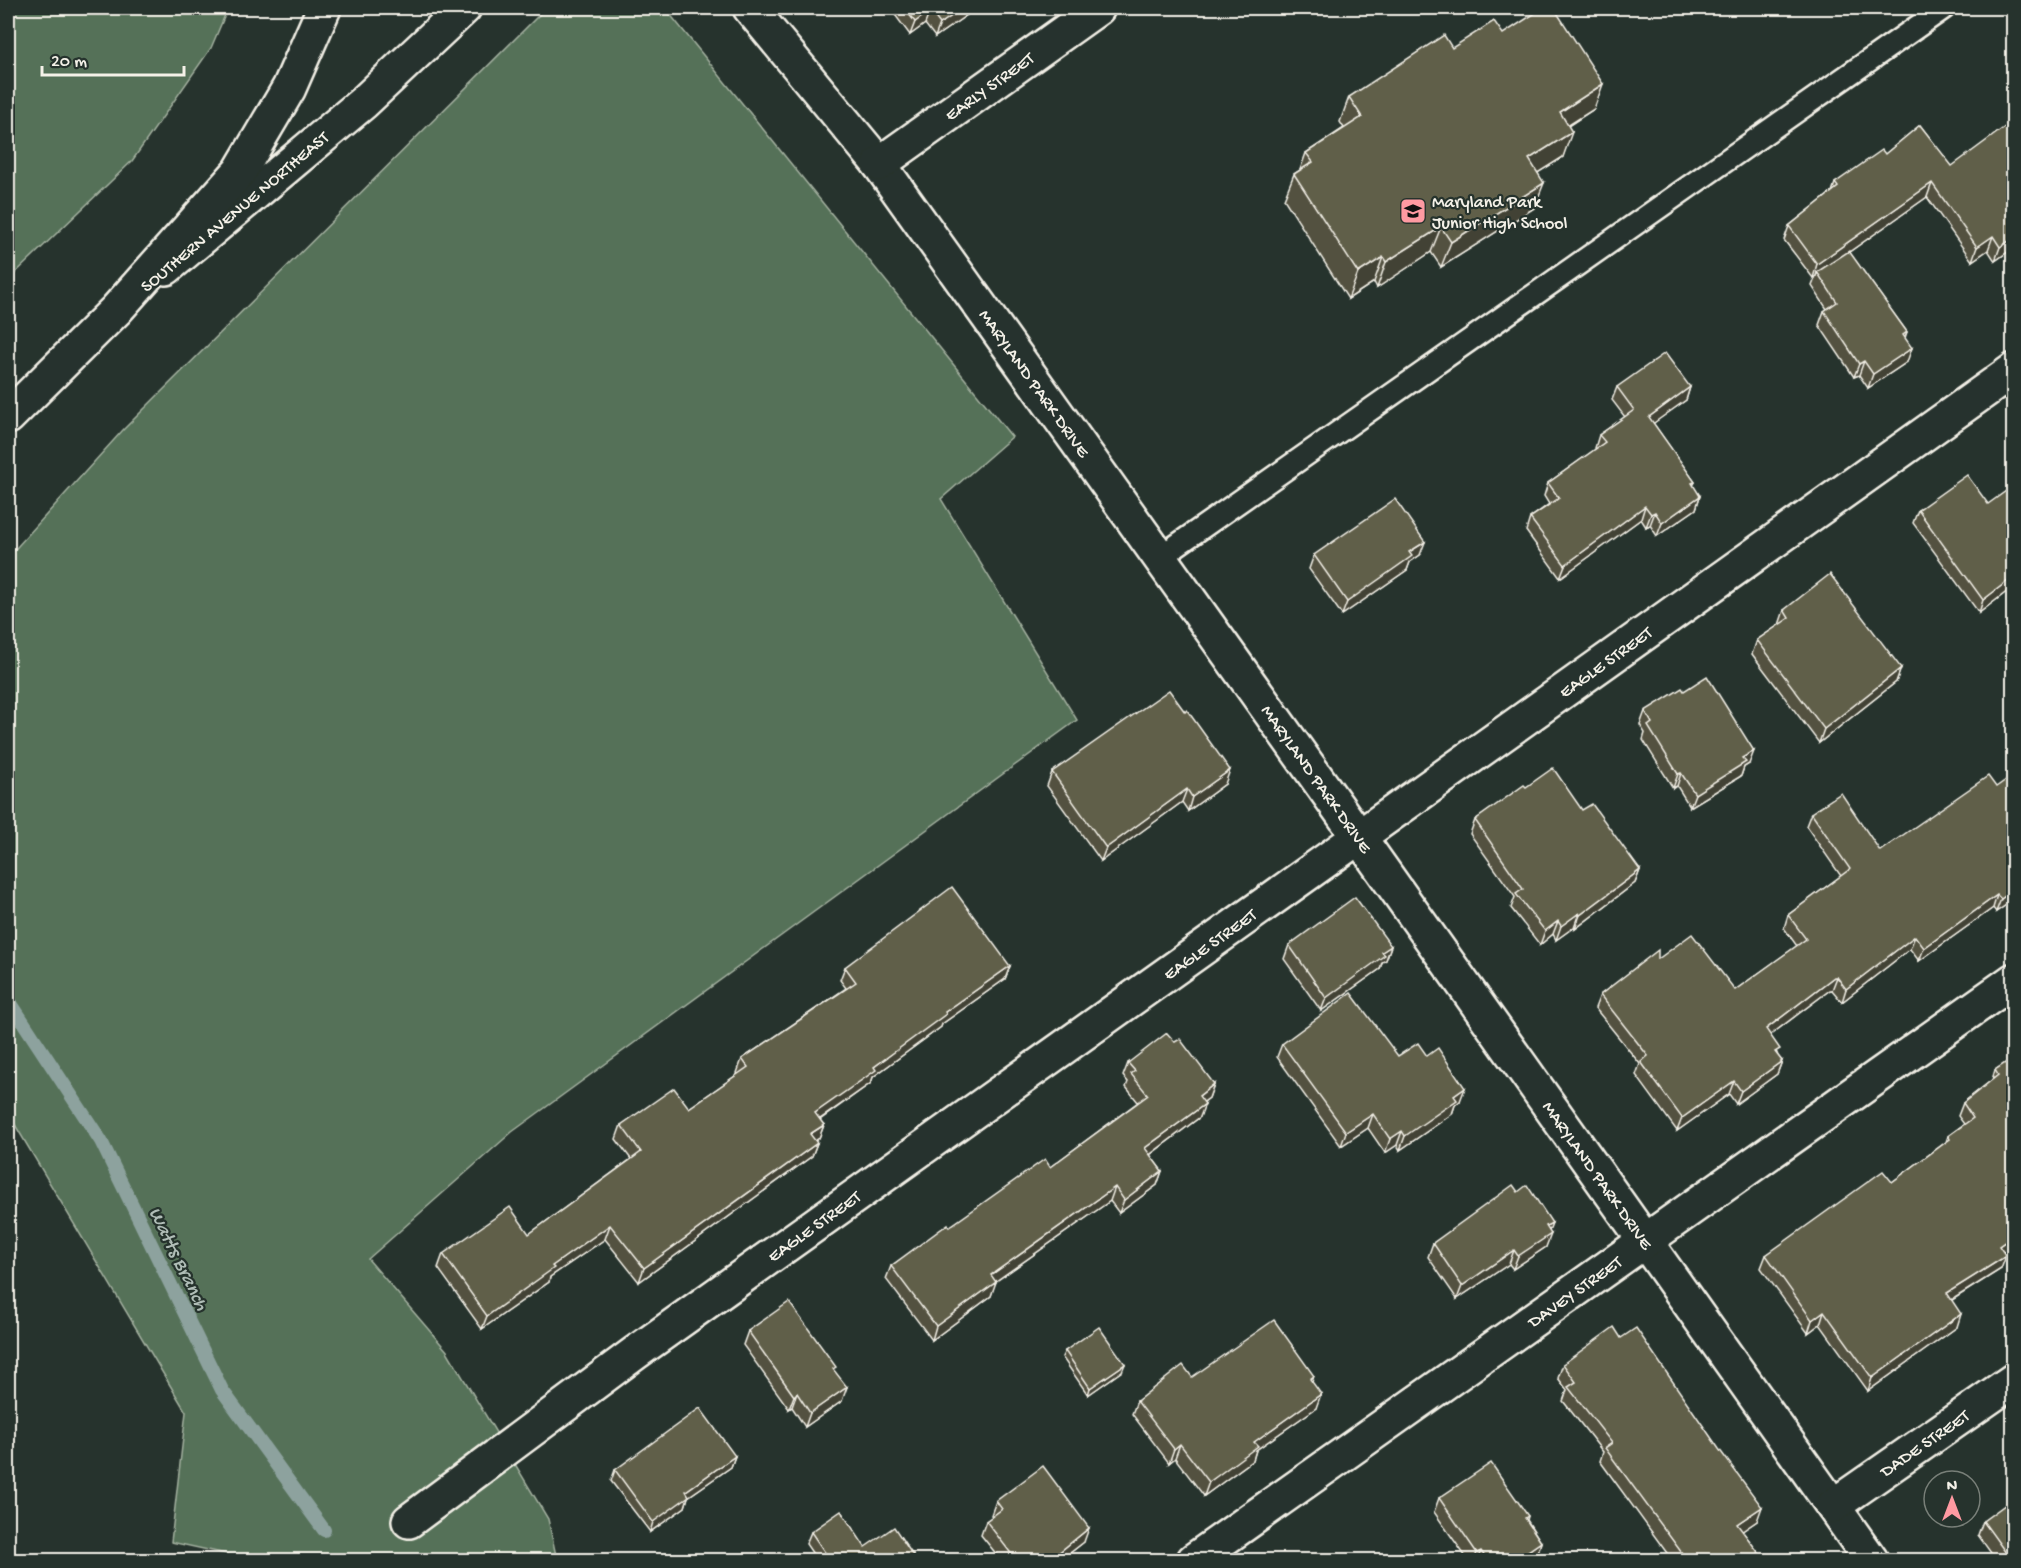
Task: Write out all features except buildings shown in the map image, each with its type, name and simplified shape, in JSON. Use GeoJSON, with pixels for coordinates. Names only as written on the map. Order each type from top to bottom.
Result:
{"type":"FeatureCollection","features":[{"type":"Feature","properties":{"kind":"street"},"geometry":{"type":"LineString","coordinates":[[116,310],[240,171],[289,88],[324,8]]}},
{"type":"Feature","properties":{"kind":"street","name":"SOUTHERN AVENUE NORTHEAST"},"geometry":{"type":"LineString","coordinates":[[8,417],[116,310],[364,102],[464,8]]}},
{"type":"Feature","properties":{"kind":"street","name":"MARYLAND PARK DRIVE"},"geometry":{"type":"LineString","coordinates":[[750,8],[879,164],[1871,1560]]}},
{"type":"Feature","properties":{"kind":"street","name":"EARLY STREET"},"geometry":{"type":"LineString","coordinates":[[879,164],[1098,8]]}},
{"type":"Feature","properties":{"kind":"street","name":"EAGLE STREET"},"geometry":{"type":"LineString","coordinates":[[409,1521],[635,1353],[2013,370]]}},
{"type":"Feature","properties":{"kind":"street","name":"DAVEY STREET"},"geometry":{"type":"LineString","coordinates":[[1194,1560],[2013,980]]}},
{"type":"Feature","properties":{"kind":"street","name":"DADE STREET"},"geometry":{"type":"LineString","coordinates":[[1833,1506],[2013,1380]]}},
{"type":"Feature","properties":{"kind":"lane"},"geometry":{"type":"LineString","coordinates":[[1160,557],[1944,8]]}},
{"type":"Feature","properties":{"kind":"green space"},"geometry":{"type":"Polygon","coordinates":[[[8,8],[228,8],[211,48],[132,161],[8,280],[8,8]]]}},
{"type":"Feature","properties":{"kind":"green space"},"geometry":{"type":"Polygon","coordinates":[[[546,8],[665,8],[1012,437],[941,499],[1077,720],[512,1132],[368,1259],[447,1351],[548,1519],[557,1560],[254,1560],[171,1542],[186,1412],[8,1113],[8,557],[123,430],[546,8]]]}},
{"type":"Feature","properties":{"kind":"waterway","name":"Watts Branch"},"geometry":{"type":"LineString","coordinates":[[8,999],[101,1141],[222,1390],[324,1530]]}},
{"type":"Feature","properties":{"kind":"place","name":"Maryland Park Junior High School"},"geometry":{"type":"Point","coordinates":[1413,211]}}]}
